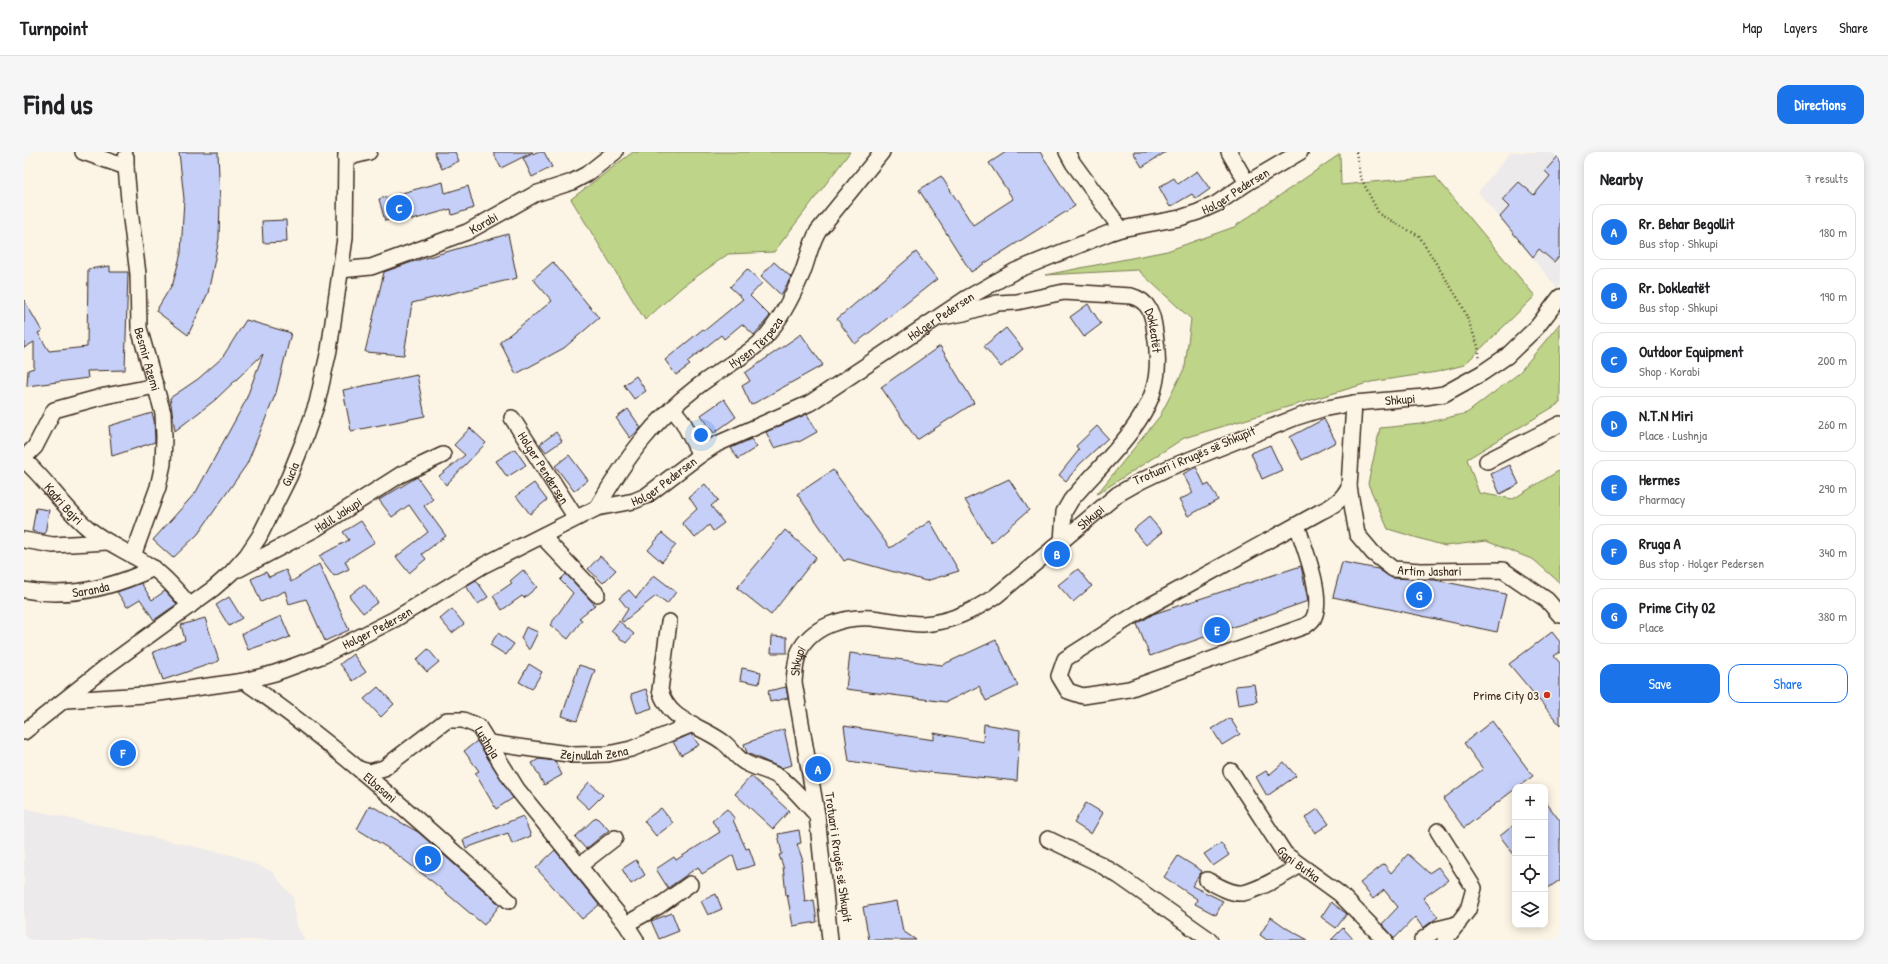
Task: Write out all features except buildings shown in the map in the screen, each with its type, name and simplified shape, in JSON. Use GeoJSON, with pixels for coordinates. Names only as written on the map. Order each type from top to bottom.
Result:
{"type":"FeatureCollection","features":[{"type":"Feature","properties":{"kind":"street","name":"Besmir Azemi"},"geometry":{"type":"LineString","coordinates":[[84,152],[126,162],[138,274],[139,328],[163,413],[163,464],[158,487],[133,556]]}},
{"type":"Feature","properties":{"kind":"street","name":"Gucia"},"geometry":{"type":"LineString","coordinates":[[66,700],[107,666],[190,606],[231,574],[247,555],[259,537],[289,477],[317,403],[329,350],[345,238],[346,155],[369,152]]}},
{"type":"Feature","properties":{"kind":"street","name":"Korabi"},"geometry":{"type":"LineString","coordinates":[[341,270],[371,267],[467,232],[535,194],[572,182],[587,174],[615,152]]}},
{"type":"Feature","properties":{"kind":"street","name":"Hysen Tërpeza"},"geometry":{"type":"LineString","coordinates":[[597,508],[632,452],[652,428],[672,408],[716,372],[753,348],[767,335],[790,299],[802,273],[811,243],[818,231],[882,152]]}},
{"type":"Feature","properties":{"kind":"street"},"geometry":{"type":"LineString","coordinates":[[1067,152],[1122,228]]}},
{"type":"Feature","properties":{"kind":"street"},"geometry":{"type":"LineString","coordinates":[[1229,152],[1247,183]]}},
{"type":"Feature","properties":{"kind":"street","name":"Holger Pedersen"},"geometry":{"type":"LineString","coordinates":[[66,700],[145,695],[244,681],[275,673],[324,655],[395,619],[482,566],[576,518],[597,508],[634,501],[646,496],[700,455],[737,435],[810,403],[967,298],[1015,271],[1053,254],[1122,228],[1159,223],[1192,214],[1216,204],[1247,183],[1300,152]]}},
{"type":"Feature","properties":{"kind":"street","name":"Dokleatët"},"geometry":{"type":"LineString","coordinates":[[937,318],[964,313],[997,304],[1018,302],[1064,292],[1131,296],[1138,298],[1147,305],[1152,313],[1157,343],[1157,368],[1154,388],[1130,433],[1071,500],[1064,512],[1062,542]]}},
{"type":"Feature","properties":{"kind":"street","name":"Shkupi"},"geometry":{"type":"LineString","coordinates":[[830,940],[817,816],[794,682],[795,666],[799,652],[818,630],[834,622],[852,619],[870,618],[922,624],[957,617],[976,609],[996,596],[1118,494],[1160,472],[1297,417],[1322,409],[1354,403],[1425,398],[1444,394],[1482,373],[1523,342],[1538,327],[1560,297]]}},
{"type":"Feature","properties":{"kind":"street","name":"Kadri Bajri"},"geometry":{"type":"LineString","coordinates":[[156,386],[105,396],[54,410],[35,447],[24,459],[77,519],[108,542],[154,568],[175,588],[190,606]]}},
{"type":"Feature","properties":{"kind":"street","name":"Artim Jashari"},"geometry":{"type":"LineString","coordinates":[[1354,403],[1349,487],[1357,534],[1372,553],[1393,569],[1421,571],[1504,570],[1547,600],[1560,615]]}},
{"type":"Feature","properties":{"kind":"street"},"geometry":{"type":"LineString","coordinates":[[672,408],[683,422],[700,455]]}},
{"type":"Feature","properties":{"kind":"street","name":"Holger Pendersen"},"geometry":{"type":"LineString","coordinates":[[512,418],[576,518]]}},
{"type":"Feature","properties":{"kind":"street"},"geometry":{"type":"LineString","coordinates":[[1487,461],[1560,424]]}},
{"type":"Feature","properties":{"kind":"street","name":"Halil Jakupi"},"geometry":{"type":"LineString","coordinates":[[231,574],[317,528],[400,475],[443,455]]}},
{"type":"Feature","properties":{"kind":"street"},"geometry":{"type":"LineString","coordinates":[[1297,525],[1309,560],[1317,601],[1314,618],[1305,626],[1129,689],[1083,696],[1068,691],[1059,676],[1065,659],[1142,610],[1297,525],[1333,506],[1344,497],[1349,487]]}},
{"type":"Feature","properties":{"kind":"street"},"geometry":{"type":"LineString","coordinates":[[542,536],[597,594]]}},
{"type":"Feature","properties":{"kind":"street","name":"Kadri Bajri"},"geometry":{"type":"LineString","coordinates":[[24,540],[53,545],[108,542]]}},
{"type":"Feature","properties":{"kind":"street","name":"Saranda"},"geometry":{"type":"LineString","coordinates":[[24,590],[51,593],[77,592],[131,579],[154,568]]}},
{"type":"Feature","properties":{"kind":"street"},"geometry":{"type":"LineString","coordinates":[[669,622],[660,690],[663,700],[670,710],[679,718],[693,724],[725,743],[737,758],[747,764],[769,771],[783,780],[817,816]]}},
{"type":"Feature","properties":{"kind":"street","name":"Elbasani"},"geometry":{"type":"LineString","coordinates":[[244,681],[286,710],[362,770],[509,901]]}},
{"type":"Feature","properties":{"kind":"street"},"geometry":{"type":"LineString","coordinates":[[24,732],[66,700]]}},
{"type":"Feature","properties":{"kind":"street","name":"Lushnja"},"geometry":{"type":"LineString","coordinates":[[362,770],[370,772],[384,768],[440,724],[454,719],[463,720],[478,726],[490,743],[517,789],[626,924],[636,940]]}},
{"type":"Feature","properties":{"kind":"street","name":"Zejnullah Zena"},"geometry":{"type":"LineString","coordinates":[[490,743],[575,755],[608,754],[631,749],[693,724]]}},
{"type":"Feature","properties":{"kind":"street","name":"Gani Butka"},"geometry":{"type":"LineString","coordinates":[[1231,771],[1285,854],[1299,866],[1340,894],[1385,940]]}},
{"type":"Feature","properties":{"kind":"street"},"geometry":{"type":"LineString","coordinates":[[1438,831],[1474,888],[1468,910],[1445,940]]}},
{"type":"Feature","properties":{"kind":"street"},"geometry":{"type":"LineString","coordinates":[[579,866],[615,838]]}},
{"type":"Feature","properties":{"kind":"street"},"geometry":{"type":"LineString","coordinates":[[1048,839],[1098,863],[1119,876],[1210,940]]}},
{"type":"Feature","properties":{"kind":"street"},"geometry":{"type":"LineString","coordinates":[[1207,880],[1223,889],[1241,893],[1268,883],[1299,866]]}},
{"type":"Feature","properties":{"kind":"street"},"geometry":{"type":"LineString","coordinates":[[626,924],[659,906],[690,884]]}},
{"type":"Feature","properties":{"kind":"street"},"geometry":{"type":"LineString","coordinates":[[1422,940],[1437,928],[1458,924]]}},
{"type":"Feature","properties":{"kind":"path"},"geometry":{"type":"LineString","coordinates":[[1356,152],[1360,176],[1379,214],[1419,236],[1462,305],[1478,346],[1482,373]]}},
{"type":"Feature","properties":{"kind":"shaded area"},"geometry":{"type":"Polygon","coordinates":[[[1511,152],[1560,152],[1560,284],[1557,288],[1478,192],[1511,152]]]}},
{"type":"Feature","properties":{"kind":"shaded area"},"geometry":{"type":"Polygon","coordinates":[[[24,808],[236,856],[271,871],[293,897],[297,926],[305,940],[24,940],[24,808]]]}},
{"type":"Feature","properties":{"kind":"green space"},"geometry":{"type":"Polygon","coordinates":[[[633,152],[850,152],[774,252],[728,254],[682,287],[645,320],[571,199],[633,152]]]}},
{"type":"Feature","properties":{"kind":"green space"},"geometry":{"type":"Polygon","coordinates":[[[1340,154],[1341,185],[1435,176],[1535,296],[1464,365],[1437,372],[1371,382],[1184,438],[1097,494],[1160,416],[1185,367],[1191,319],[1138,270],[1045,275],[1167,251],[1234,227],[1340,154]]]}},
{"type":"Feature","properties":{"kind":"green space"},"geometry":{"type":"Polygon","coordinates":[[[1560,323],[1560,403],[1467,459],[1479,493],[1513,499],[1560,470],[1560,583],[1534,560],[1486,541],[1445,546],[1388,529],[1368,484],[1380,428],[1421,424],[1467,413],[1518,374],[1560,323]]]}},
{"type":"Feature","properties":{"kind":"place","name":"Outdoor Equipment"},"geometry":{"type":"Point","coordinates":[399,208]}},
{"type":"Feature","properties":{"kind":"place","name":"Rr. Dokleatët"},"geometry":{"type":"Point","coordinates":[1057,554]}},
{"type":"Feature","properties":{"kind":"place","name":"Prime City 02"},"geometry":{"type":"Point","coordinates":[1419,595]}},
{"type":"Feature","properties":{"kind":"place","name":"Hermes"},"geometry":{"type":"Point","coordinates":[1217,630]}},
{"type":"Feature","properties":{"kind":"place","name":"Prime City 03"},"geometry":{"type":"Point","coordinates":[1547,695]}},
{"type":"Feature","properties":{"kind":"place","name":"Rruga A"},"geometry":{"type":"Point","coordinates":[123,753]}},
{"type":"Feature","properties":{"kind":"place","name":"Rr. Behar Begollit"},"geometry":{"type":"Point","coordinates":[818,769]}},
{"type":"Feature","properties":{"kind":"place","name":"N.T.N Miri"},"geometry":{"type":"Point","coordinates":[428,859]}}]}
